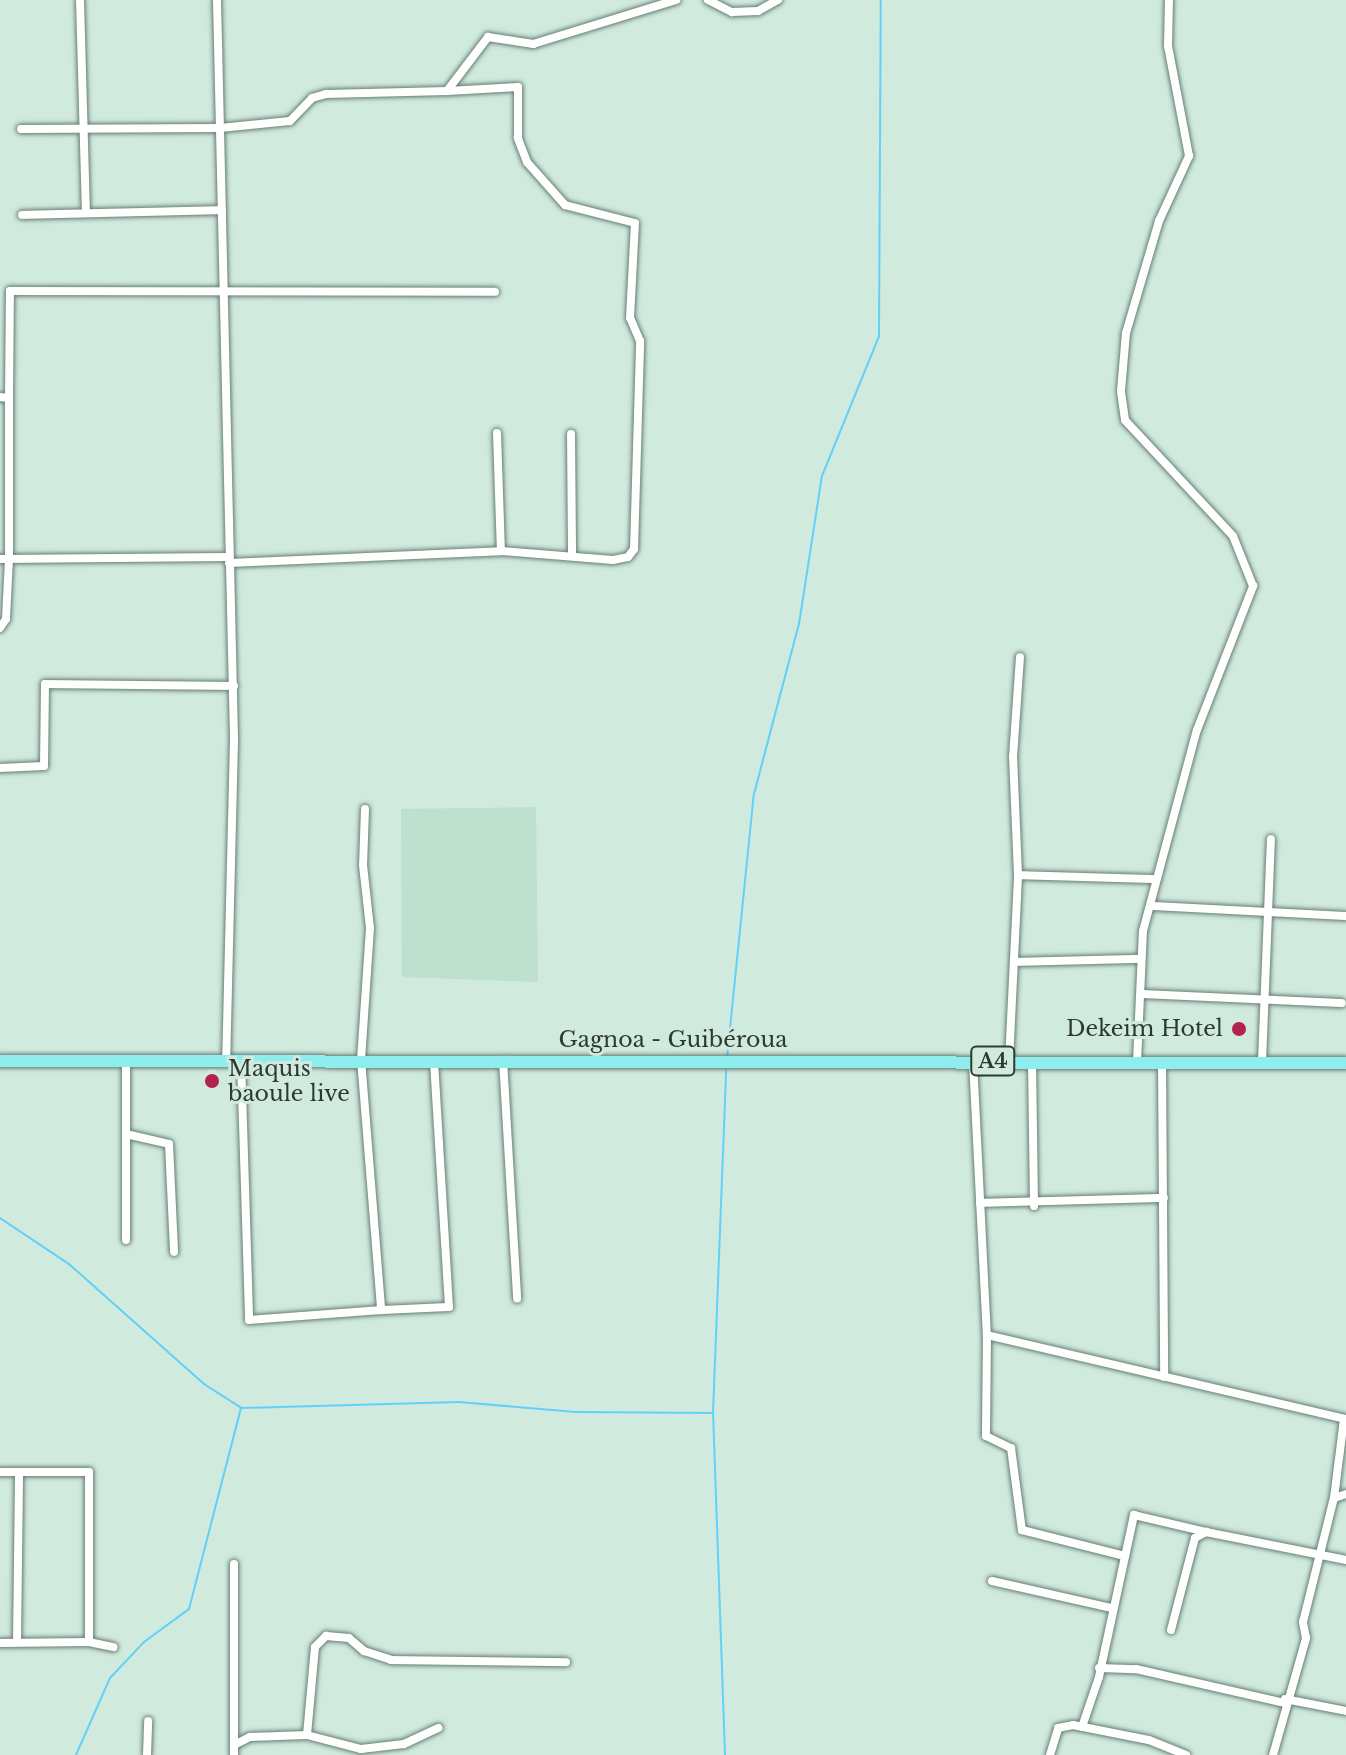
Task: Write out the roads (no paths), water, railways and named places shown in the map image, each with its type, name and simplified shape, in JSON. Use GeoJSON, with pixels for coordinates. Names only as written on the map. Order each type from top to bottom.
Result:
{"type":"FeatureCollection","features":[{"type":"Feature","properties":{"kind":"main road","name":"Gagnoa - Guibéroua"},"geometry":{"type":"LineString","coordinates":[[0,1061],[434,1059],[1346,1063]]}},
{"type":"Feature","properties":{"kind":"street"},"geometry":{"type":"LineString","coordinates":[[80,0],[86,213]]}},
{"type":"Feature","properties":{"kind":"street"},"geometry":{"type":"LineString","coordinates":[[217,0],[234,686],[226,1060]]}},
{"type":"Feature","properties":{"kind":"street"},"geometry":{"type":"LineString","coordinates":[[447,91],[488,37],[533,44],[676,0]]}},
{"type":"Feature","properties":{"kind":"street"},"geometry":{"type":"LineString","coordinates":[[708,0],[732,12],[758,11],[778,0]]}},
{"type":"Feature","properties":{"kind":"street"},"geometry":{"type":"LineString","coordinates":[[1137,1062],[1140,959],[1156,879],[1213,678],[1253,586],[1233,536],[1125,420],[1121,391],[1126,333],[1159,221],[1189,156],[1168,46],[1169,0]]}},
{"type":"Feature","properties":{"kind":"street"},"geometry":{"type":"LineString","coordinates":[[4,559],[229,560],[501,551],[572,554],[613,560],[628,557],[634,549],[640,341],[630,318],[635,223],[565,205],[527,162],[518,138],[518,87],[489,85],[447,91],[326,94],[312,98],[290,121],[220,128],[21,129]]}},
{"type":"Feature","properties":{"kind":"street"},"geometry":{"type":"LineString","coordinates":[[22,215],[222,210]]}},
{"type":"Feature","properties":{"kind":"street"},"geometry":{"type":"LineString","coordinates":[[0,628],[6,619],[5,397],[10,291],[495,292]]}},
{"type":"Feature","properties":{"kind":"street"},"geometry":{"type":"LineString","coordinates":[[497,433],[501,551]]}},
{"type":"Feature","properties":{"kind":"street"},"geometry":{"type":"LineString","coordinates":[[571,434],[572,554]]}},
{"type":"Feature","properties":{"kind":"street"},"geometry":{"type":"LineString","coordinates":[[1009,1061],[1018,875],[1013,757],[1020,657]]}},
{"type":"Feature","properties":{"kind":"street"},"geometry":{"type":"LineString","coordinates":[[0,768],[44,766],[45,684],[234,686]]}},
{"type":"Feature","properties":{"kind":"street"},"geometry":{"type":"LineString","coordinates":[[365,809],[363,865],[370,928],[361,1059],[381,1310]]}},
{"type":"Feature","properties":{"kind":"street"},"geometry":{"type":"LineString","coordinates":[[1262,1062],[1272,914],[1271,839]]}},
{"type":"Feature","properties":{"kind":"street"},"geometry":{"type":"LineString","coordinates":[[1018,875],[1156,879]]}},
{"type":"Feature","properties":{"kind":"street"},"geometry":{"type":"LineString","coordinates":[[1153,906],[1346,916]]}},
{"type":"Feature","properties":{"kind":"street"},"geometry":{"type":"LineString","coordinates":[[1015,962],[1140,959]]}},
{"type":"Feature","properties":{"kind":"street"},"geometry":{"type":"LineString","coordinates":[[1141,994],[1342,1003]]}},
{"type":"Feature","properties":{"kind":"street"},"geometry":{"type":"LineString","coordinates":[[241,1060],[249,1320],[449,1307],[434,1059]]}},
{"type":"Feature","properties":{"kind":"street"},"geometry":{"type":"LineString","coordinates":[[126,1060],[126,1240]]}},
{"type":"Feature","properties":{"kind":"street"},"geometry":{"type":"LineString","coordinates":[[503,1060],[517,1299]]}},
{"type":"Feature","properties":{"kind":"street"},"geometry":{"type":"LineString","coordinates":[[973,1061],[987,1335],[986,1436],[1011,1448],[1022,1530],[1125,1556]]}},
{"type":"Feature","properties":{"kind":"street"},"geometry":{"type":"LineString","coordinates":[[1032,1061],[1034,1206]]}},
{"type":"Feature","properties":{"kind":"street"},"geometry":{"type":"LineString","coordinates":[[1162,1062],[1164,1377]]}},
{"type":"Feature","properties":{"kind":"street"},"geometry":{"type":"LineString","coordinates":[[126,1134],[169,1144],[174,1252]]}},
{"type":"Feature","properties":{"kind":"street"},"geometry":{"type":"LineString","coordinates":[[980,1203],[1034,1206],[1164,1198]]}},
{"type":"Feature","properties":{"kind":"street"},"geometry":{"type":"LineString","coordinates":[[987,1335],[1344,1419],[1334,1498],[1303,1622],[1306,1638],[1285,1701],[1273,1755]]}},
{"type":"Feature","properties":{"kind":"street"},"geometry":{"type":"LineString","coordinates":[[0,1472],[89,1472],[89,1642]]}},
{"type":"Feature","properties":{"kind":"street"},"geometry":{"type":"LineString","coordinates":[[17,1642],[19,1473]]}},
{"type":"Feature","properties":{"kind":"street"},"geometry":{"type":"LineString","coordinates":[[1334,1498],[1346,1494]]}},
{"type":"Feature","properties":{"kind":"street"},"geometry":{"type":"LineString","coordinates":[[1082,1727],[1099,1668],[1134,1515],[1346,1560]]}},
{"type":"Feature","properties":{"kind":"street"},"geometry":{"type":"LineString","coordinates":[[1171,1630],[1195,1538],[1206,1532]]}},
{"type":"Feature","properties":{"kind":"street"},"geometry":{"type":"LineString","coordinates":[[234,1564],[234,1755]]}},
{"type":"Feature","properties":{"kind":"street"},"geometry":{"type":"LineString","coordinates":[[992,1581],[1112,1608]]}},
{"type":"Feature","properties":{"kind":"street"},"geometry":{"type":"LineString","coordinates":[[307,1735],[315,1647],[326,1636],[349,1638],[364,1651],[391,1660],[566,1662]]}},
{"type":"Feature","properties":{"kind":"street"},"geometry":{"type":"LineString","coordinates":[[0,1643],[89,1642],[113,1647]]}},
{"type":"Feature","properties":{"kind":"street"},"geometry":{"type":"LineString","coordinates":[[1099,1668],[1136,1669],[1346,1711]]}},
{"type":"Feature","properties":{"kind":"street"},"geometry":{"type":"LineString","coordinates":[[147,1755],[148,1721]]}},
{"type":"Feature","properties":{"kind":"street"},"geometry":{"type":"LineString","coordinates":[[1050,1755],[1058,1728],[1082,1727],[1149,1740],[1186,1755]]}},
{"type":"Feature","properties":{"kind":"street"},"geometry":{"type":"LineString","coordinates":[[234,1745],[250,1737],[307,1735],[361,1749],[404,1744],[438,1728]]}},
{"type":"Feature","properties":{"kind":"waterway"},"geometry":{"type":"LineString","coordinates":[[727,1058],[754,794],[799,624],[822,476],[879,336],[881,0]]}},
{"type":"Feature","properties":{"kind":"waterway"},"geometry":{"type":"LineString","coordinates":[[725,1755],[713,1413],[726,1069]]}},
{"type":"Feature","properties":{"kind":"waterway"},"geometry":{"type":"LineString","coordinates":[[0,1218],[69,1264],[204,1384],[240,1407]]}},
{"type":"Feature","properties":{"kind":"waterway"},"geometry":{"type":"LineString","coordinates":[[76,1755],[110,1678],[144,1642],[189,1609],[241,1408],[459,1402],[576,1412],[713,1413]]}},
{"type":"Feature","properties":{"kind":"place","name":"Dekeim Hotel"},"geometry":{"type":"Point","coordinates":[1239,1029]}},
{"type":"Feature","properties":{"kind":"place","name":"Maquis baoule live"},"geometry":{"type":"Point","coordinates":[212,1081]}}]}
